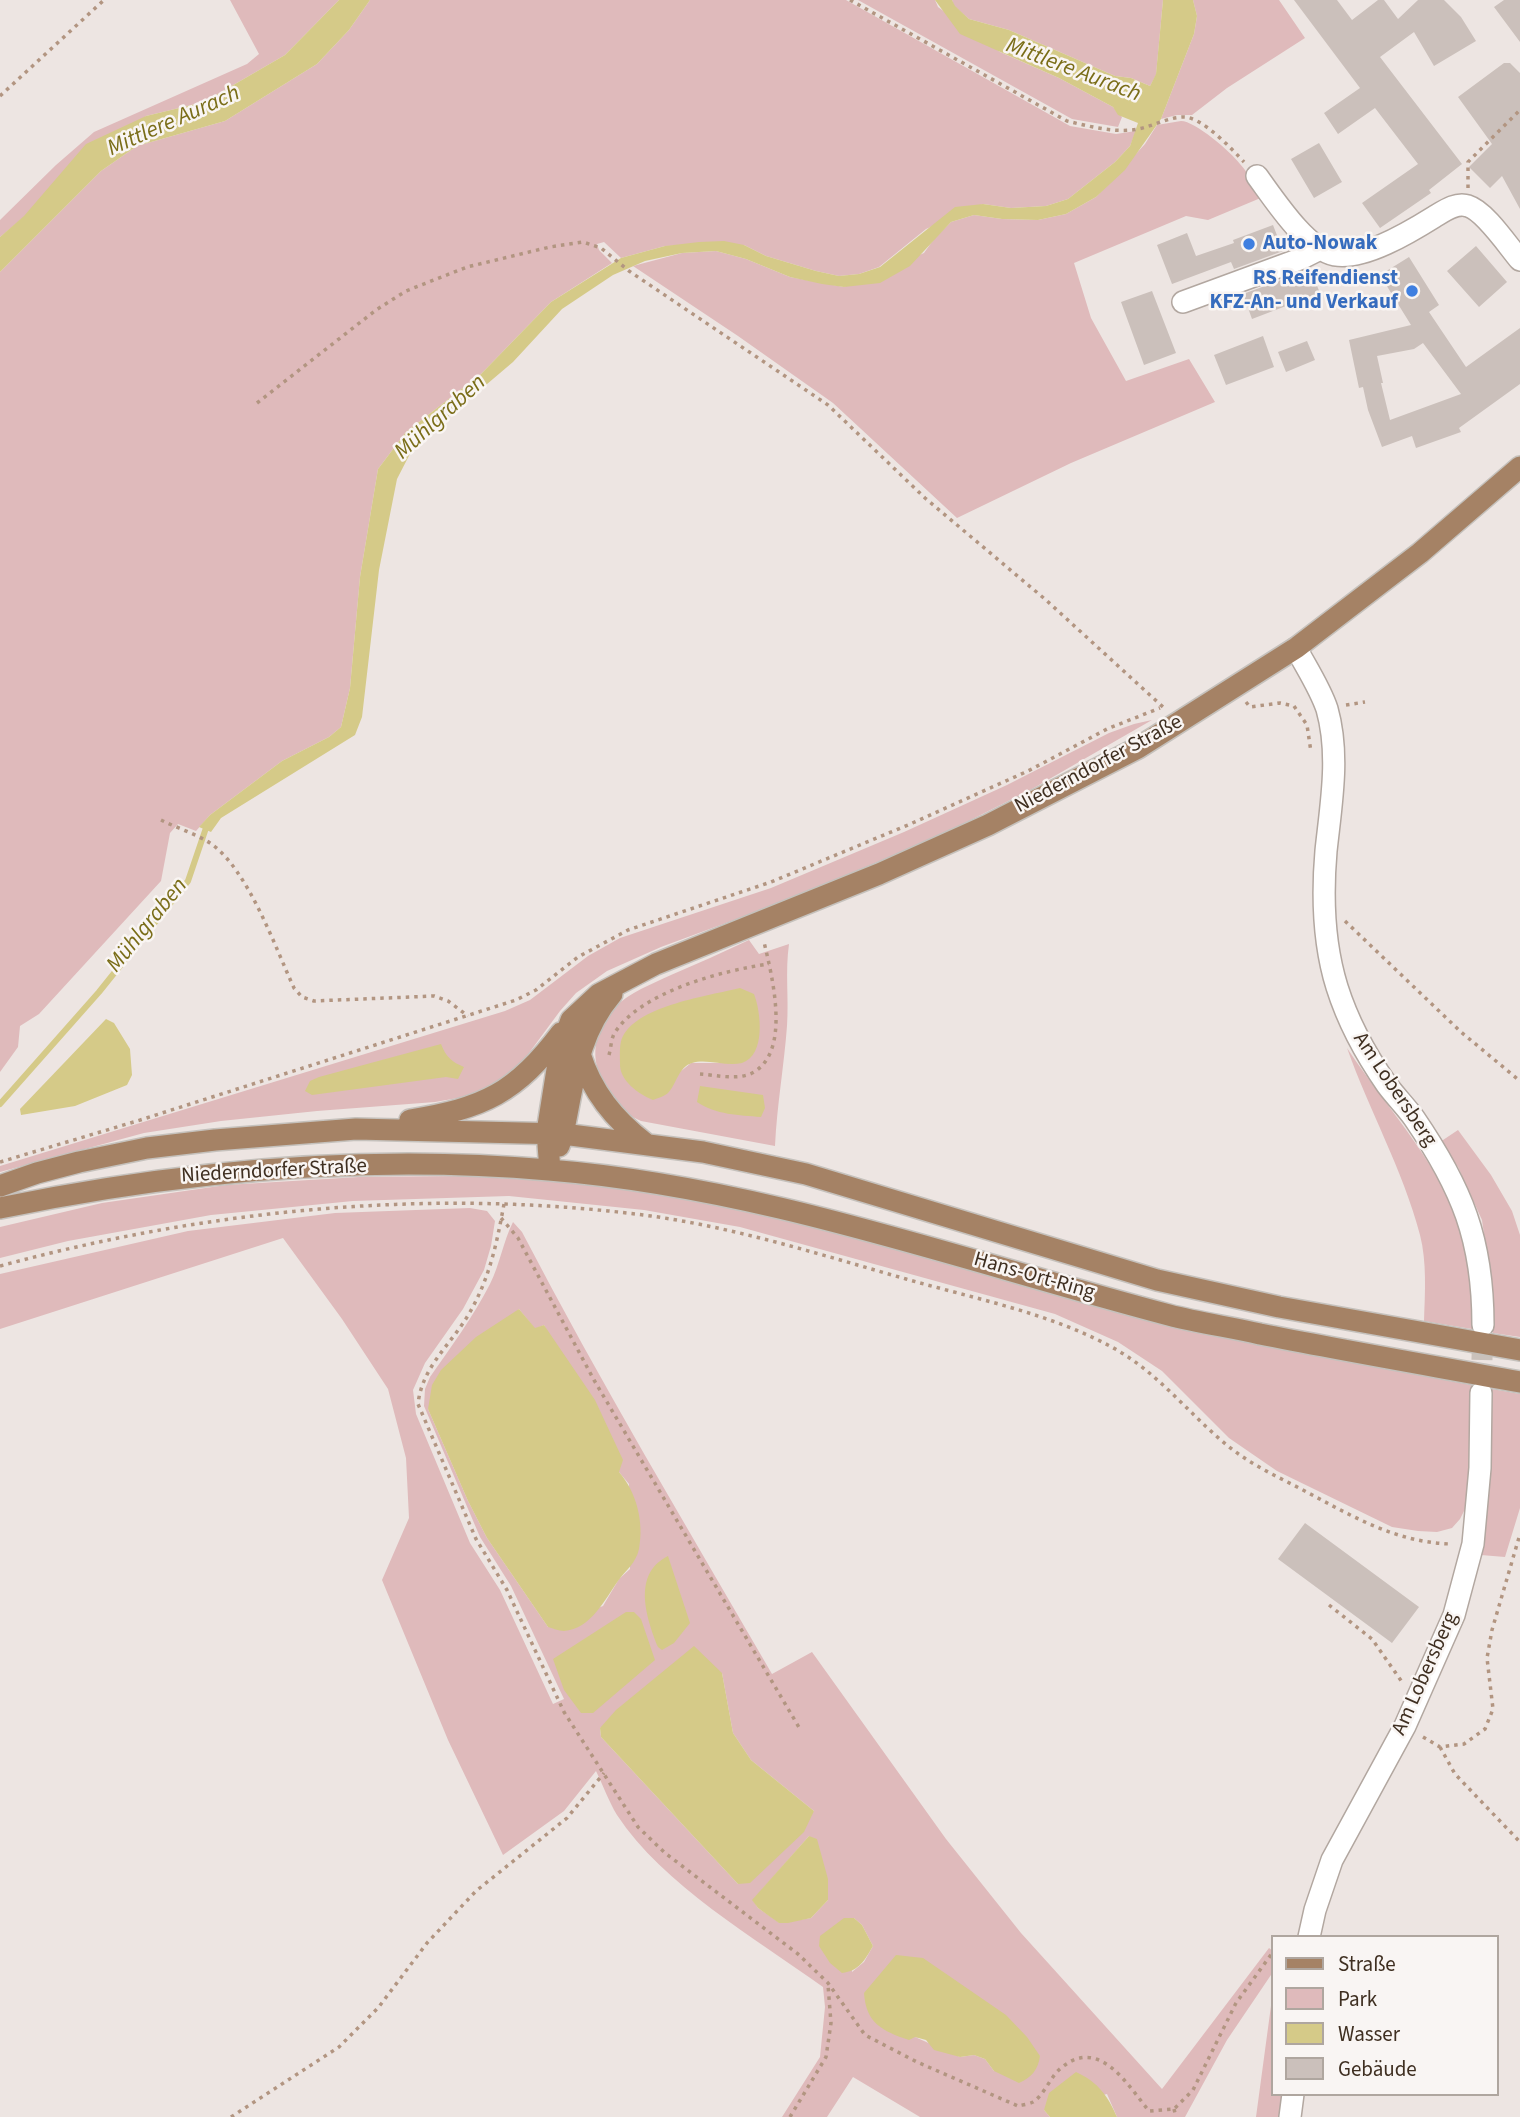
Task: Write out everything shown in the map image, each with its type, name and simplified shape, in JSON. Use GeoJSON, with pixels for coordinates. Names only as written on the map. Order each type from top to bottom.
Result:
{"type":"FeatureCollection","features":[{"type":"Feature","properties":{"kind":"main road","name":"Niederndorfer Straße"},"geometry":{"type":"LineString","coordinates":[[0,1208],[94,1189],[254,1170],[476,1165],[550,1170],[560,1051],[571,1020],[598,994],[628,978],[878,874],[1000,818],[1138,748],[1296,648],[1420,553],[1520,467]]}},
{"type":"Feature","properties":{"kind":"main road","name":"Niederndorfer Straße"},"geometry":{"type":"LineString","coordinates":[[555,1133],[590,1024],[628,978]]}},
{"type":"Feature","properties":{"kind":"main road"},"geometry":{"type":"LineString","coordinates":[[356,1129],[433,1116],[490,1099],[531,1070],[571,1020]]}},
{"type":"Feature","properties":{"kind":"main road"},"geometry":{"type":"LineString","coordinates":[[580,1054],[586,1072],[602,1101],[625,1128],[646,1144]]}},
{"type":"Feature","properties":{"kind":"main road","name":"Niederndorfer Straße"},"geometry":{"type":"LineString","coordinates":[[0,1186],[58,1167],[147,1148],[215,1140],[356,1129],[555,1133]]}},
{"type":"Feature","properties":{"kind":"main road","name":"Hans-Ort-Ring"},"geometry":{"type":"LineString","coordinates":[[555,1133],[702,1152],[806,1174],[1157,1280],[1279,1307],[1520,1350]]}},
{"type":"Feature","properties":{"kind":"main road","name":"Hans-Ort-Ring"},"geometry":{"type":"LineString","coordinates":[[550,1170],[663,1185],[765,1204],[886,1234],[1172,1316],[1520,1382]]}},
{"type":"Feature","properties":{"kind":"street"},"geometry":{"type":"LineString","coordinates":[[1257,176],[1295,228],[1333,255],[1361,252],[1389,242],[1451,206],[1467,205],[1481,215],[1520,260]]}},
{"type":"Feature","properties":{"kind":"street"},"geometry":{"type":"LineString","coordinates":[[1183,302],[1300,259],[1322,248]]}},
{"type":"Feature","properties":{"kind":"street","name":"Am Lobersberg"},"geometry":{"type":"LineString","coordinates":[[1296,648],[1326,708],[1332,736],[1334,788],[1324,901],[1325,939],[1337,987],[1350,1022],[1373,1063],[1446,1168],[1465,1208],[1476,1244],[1483,1285],[1483,1325]]}},
{"type":"Feature","properties":{"kind":"street","name":"Am Lobersberg"},"geometry":{"type":"LineString","coordinates":[[1309,1935],[1332,1860],[1405,1726],[1454,1615],[1473,1544],[1480,1468],[1481,1394]]}},
{"type":"Feature","properties":{"kind":"street"},"geometry":{"type":"LineString","coordinates":[[1290,2117],[1293,2096]]}},
{"type":"Feature","properties":{"kind":"path"},"geometry":{"type":"LineString","coordinates":[[0,96],[104,0]]}},
{"type":"Feature","properties":{"kind":"path"},"geometry":{"type":"LineString","coordinates":[[850,0],[1067,121],[1101,128],[1133,130],[1185,117],[1199,122],[1232,149],[1257,176]]}},
{"type":"Feature","properties":{"kind":"path"},"geometry":{"type":"LineString","coordinates":[[1467,205],[1468,162],[1520,110]]}},
{"type":"Feature","properties":{"kind":"path"},"geometry":{"type":"LineString","coordinates":[[257,404],[376,310],[406,291],[467,267],[550,247],[583,242],[601,248],[629,271],[828,405],[925,498],[1046,600],[1162,707]]}},
{"type":"Feature","properties":{"kind":"path"},"geometry":{"type":"LineString","coordinates":[[1236,688],[1250,707],[1280,703],[1294,706],[1307,725],[1311,752]]}},
{"type":"Feature","properties":{"kind":"path"},"geometry":{"type":"LineString","coordinates":[[0,1162],[516,1000],[536,990],[578,957],[628,930],[783,877],[908,825],[1028,771],[1107,729],[1172,701]]}},
{"type":"Feature","properties":{"kind":"path"},"geometry":{"type":"LineString","coordinates":[[161,820],[209,842],[226,857],[247,888],[294,988],[302,997],[314,1001],[434,996],[468,1016]]}},
{"type":"Feature","properties":{"kind":"path"},"geometry":{"type":"LineString","coordinates":[[1324,901],[1461,1032],[1520,1081]]}},
{"type":"Feature","properties":{"kind":"path"},"geometry":{"type":"LineString","coordinates":[[700,1074],[733,1077],[753,1073],[765,1061],[777,1033],[769,964],[760,923]]}},
{"type":"Feature","properties":{"kind":"path"},"geometry":{"type":"LineString","coordinates":[[610,1055],[612,1037],[622,1022],[636,1011],[674,990],[714,974],[769,964]]}},
{"type":"Feature","properties":{"kind":"path"},"geometry":{"type":"LineString","coordinates":[[504,1204],[490,1271],[470,1313],[419,1387],[418,1404],[476,1539],[507,1590],[564,1712],[638,1827],[665,1853],[798,1954],[828,1983],[865,2035],[1017,2106],[1033,2102],[1061,2068],[1081,2057],[1095,2057],[1120,2074],[1149,2110],[1174,2109],[1192,2091],[1236,2003],[1272,1953]]}},
{"type":"Feature","properties":{"kind":"path"},"geometry":{"type":"LineString","coordinates":[[0,1266],[49,1253],[210,1221],[356,1206],[564,1206],[715,1227],[813,1252],[1039,1317],[1086,1334],[1119,1351],[1156,1377],[1232,1450],[1269,1473],[1371,1526],[1401,1537],[1445,1544],[1473,1544]]}},
{"type":"Feature","properties":{"kind":"path"},"geometry":{"type":"LineString","coordinates":[[501,1218],[519,1238],[594,1380],[800,1728]]}},
{"type":"Feature","properties":{"kind":"path"},"geometry":{"type":"LineString","coordinates":[[1440,1747],[1464,1744],[1485,1729],[1493,1709],[1487,1658],[1492,1630],[1520,1534]]}},
{"type":"Feature","properties":{"kind":"path"},"geometry":{"type":"LineString","coordinates":[[1329,1605],[1372,1639],[1404,1685],[1419,1697]]}},
{"type":"Feature","properties":{"kind":"path"},"geometry":{"type":"LineString","coordinates":[[1405,1726],[1440,1747],[1455,1774],[1520,1842]]}},
{"type":"Feature","properties":{"kind":"path"},"geometry":{"type":"LineString","coordinates":[[231,2117],[339,2047],[378,2008],[427,1943],[476,1891],[567,1818],[604,1773]]}},
{"type":"Feature","properties":{"kind":"path"},"geometry":{"type":"LineString","coordinates":[[790,2117],[825,2057],[831,2023],[828,1983]]}},
{"type":"Feature","properties":{"kind":"path"},"geometry":{"type":"LineString","coordinates":[[1174,2109],[1176,2117]]}},
{"type":"Feature","properties":{"kind":"green space"},"geometry":{"type":"Polygon","coordinates":[[[230,0],[339,0],[285,55],[204,102],[146,116],[0,237],[0,220],[94,132],[247,64],[259,54],[230,0]]]}},
{"type":"Feature","properties":{"kind":"green space"},"geometry":{"type":"Polygon","coordinates":[[[370,0],[846,0],[1070,126],[1116,134],[1136,131],[1130,146],[1115,162],[1068,199],[1046,206],[1011,208],[983,204],[926,229],[879,267],[859,274],[839,276],[816,271],[766,256],[744,245],[665,246],[621,258],[604,242],[597,244],[599,250],[612,263],[551,302],[481,374],[406,432],[378,469],[360,577],[350,688],[341,727],[329,737],[282,761],[210,815],[196,831],[178,824],[170,833],[161,881],[39,1014],[20,1026],[18,1047],[0,1072],[0,272],[101,171],[137,146],[225,121],[317,64],[349,30],[370,0]]]}},
{"type":"Feature","properties":{"kind":"green space"},"geometry":{"type":"Polygon","coordinates":[[[858,0],[935,0],[938,7],[1000,52],[1059,78],[1113,107],[1122,117],[1118,127],[1072,119],[858,0]]]}},
{"type":"Feature","properties":{"kind":"green space"},"geometry":{"type":"Polygon","coordinates":[[[952,0],[1163,0],[1156,75],[1150,86],[1131,78],[1115,76],[1009,30],[969,19],[954,6],[952,0]]]}},
{"type":"Feature","properties":{"kind":"green space"},"geometry":{"type":"Polygon","coordinates":[[[1193,0],[1279,0],[1305,38],[1227,88],[1192,115],[1161,119],[1194,34],[1197,16],[1193,0]]]}},
{"type":"Feature","properties":{"kind":"green space"},"geometry":{"type":"Polygon","coordinates":[[[1181,121],[1203,131],[1229,152],[1263,197],[1208,220],[1186,216],[1074,263],[1091,318],[1126,381],[1189,359],[1215,402],[1071,463],[957,518],[833,403],[633,266],[682,253],[716,251],[746,259],[790,277],[844,287],[924,253],[951,222],[974,215],[1038,220],[1066,214],[1096,197],[1145,144],[1157,125],[1181,121]]]}},
{"type":"Feature","properties":{"kind":"green space"},"geometry":{"type":"Polygon","coordinates":[[[1152,720],[1032,789],[935,838],[607,971],[576,993],[515,1072],[475,1095],[435,1102],[221,1121],[144,1133],[0,1172],[0,1166],[505,1011],[530,1000],[588,956],[620,938],[771,888],[1007,785],[1109,733],[1152,720]]]}},
{"type":"Feature","properties":{"kind":"green space"},"geometry":{"type":"Polygon","coordinates":[[[749,940],[759,954],[789,944],[787,1026],[775,1146],[641,1121],[627,1113],[614,1100],[602,1080],[596,1061],[596,1041],[608,1015],[621,1002],[649,985],[749,940]],[[754,994],[680,1072],[691,1063],[740,1063],[754,994]]]}},
{"type":"Feature","properties":{"kind":"green space"},"geometry":{"type":"Polygon","coordinates":[[[1347,1048],[1416,1144],[1446,1194],[1458,1221],[1468,1259],[1472,1329],[1424,1321],[1425,1267],[1420,1235],[1405,1187],[1347,1048]]]}},
{"type":"Feature","properties":{"kind":"green space"},"geometry":{"type":"Polygon","coordinates":[[[1458,1130],[1491,1175],[1512,1211],[1520,1235],[1520,1337],[1493,1333],[1493,1299],[1482,1220],[1458,1167],[1440,1142],[1458,1130]]]}},
{"type":"Feature","properties":{"kind":"green space"},"geometry":{"type":"Polygon","coordinates":[[[462,1176],[628,1188],[730,1206],[895,1248],[1115,1311],[1234,1340],[1471,1385],[1470,1478],[1466,1507],[1452,1528],[1437,1532],[1392,1527],[1277,1471],[1229,1438],[1162,1371],[1118,1342],[1055,1314],[740,1227],[644,1210],[509,1196],[353,1201],[211,1215],[68,1241],[0,1258],[0,1227],[102,1203],[226,1185],[359,1177],[462,1176]]]}},
{"type":"Feature","properties":{"kind":"green space"},"geometry":{"type":"Polygon","coordinates":[[[470,1208],[487,1211],[495,1221],[484,1270],[463,1309],[425,1363],[413,1390],[416,1414],[470,1543],[500,1590],[553,1704],[564,1699],[511,1586],[480,1537],[424,1406],[425,1389],[430,1377],[490,1284],[513,1222],[522,1232],[613,1399],[772,1674],[812,1652],[946,1839],[1021,1933],[1162,2089],[1269,1948],[1272,1950],[1272,1973],[1227,2040],[1185,2117],[1117,2117],[1107,2094],[1044,2110],[1050,2117],[920,2117],[853,2077],[827,2117],[782,2117],[820,2057],[825,2007],[823,1987],[740,1930],[659,1865],[617,1815],[596,1771],[564,1811],[503,1855],[448,1740],[382,1580],[409,1518],[406,1458],[388,1389],[342,1319],[283,1238],[0,1329],[0,1274],[188,1231],[335,1213],[470,1208]],[[519,1309],[428,1409],[487,1538],[548,1627],[603,1606],[619,1579],[630,1569],[629,1484],[619,1472],[544,1325],[535,1329],[519,1309]],[[722,1673],[600,1728],[601,1737],[738,1884],[814,1811],[751,1760],[733,1733],[722,1673]],[[809,1836],[753,1900],[758,1908],[780,1923],[811,1918],[828,1900],[809,1836]],[[854,1918],[852,1972],[864,1962],[873,1946],[862,1925],[854,1918]],[[915,2037],[960,2057],[974,2055],[985,2059],[994,2071],[1040,2056],[915,2037]]]}},
{"type":"Feature","properties":{"kind":"green space"},"geometry":{"type":"Polygon","coordinates":[[[1492,1389],[1520,1394],[1520,1508],[1505,1557],[1481,1555],[1491,1472],[1492,1389]]]}},
{"type":"Feature","properties":{"kind":"green space"},"geometry":{"type":"Polygon","coordinates":[[[1272,1998],[1272,2096],[1285,2096],[1283,2117],[1256,2117],[1272,1998]]]}},
{"type":"Feature","properties":{"kind":"water","name":"Mittlere Aurach"},"geometry":{"type":"Polygon","coordinates":[[[339,0],[370,0],[349,30],[317,64],[225,121],[137,146],[101,171],[0,272],[0,237],[24,216],[86,144],[146,116],[204,102],[285,55],[339,0]]]}},
{"type":"Feature","properties":{"kind":"water","name":"Mittlere Aurach"},"geometry":{"type":"Polygon","coordinates":[[[935,0],[952,0],[969,19],[1009,30],[1115,76],[1131,78],[1150,86],[1156,74],[1163,0],[1193,0],[1197,16],[1194,34],[1161,119],[1125,170],[1096,197],[1066,214],[1038,220],[974,215],[951,222],[910,266],[880,283],[844,287],[822,284],[790,277],[746,259],[716,251],[682,253],[645,261],[613,275],[562,309],[513,362],[414,446],[397,479],[379,570],[362,717],[355,735],[221,818],[211,832],[199,827],[210,815],[282,761],[329,737],[341,727],[350,688],[360,577],[378,469],[406,432],[481,374],[551,302],[621,258],[665,246],[699,242],[724,241],[744,245],[766,256],[839,276],[859,274],[880,267],[955,207],[983,204],[1011,208],[1046,206],[1068,199],[1115,162],[1130,146],[1138,123],[1118,115],[1113,107],[1059,78],[960,34],[935,0]]]}},
{"type":"Feature","properties":{"kind":"water"},"geometry":{"type":"Polygon","coordinates":[[[740,988],[754,994],[760,1022],[758,1042],[750,1058],[736,1064],[704,1061],[687,1065],[668,1093],[653,1100],[626,1081],[621,1070],[620,1046],[623,1036],[632,1025],[659,1009],[676,1003],[740,988]]]}},
{"type":"Feature","properties":{"kind":"water"},"geometry":{"type":"Polygon","coordinates":[[[106,1019],[114,1023],[130,1049],[132,1075],[127,1085],[75,1106],[21,1115],[20,1109],[106,1019]]]}},
{"type":"Feature","properties":{"kind":"water"},"geometry":{"type":"Polygon","coordinates":[[[441,1044],[450,1058],[464,1067],[458,1079],[446,1077],[312,1095],[305,1091],[310,1081],[319,1077],[441,1044]]]}},
{"type":"Feature","properties":{"kind":"water"},"geometry":{"type":"Polygon","coordinates":[[[700,1086],[763,1095],[765,1108],[761,1117],[712,1110],[697,1102],[700,1086]]]}},
{"type":"Feature","properties":{"kind":"water"},"geometry":{"type":"Polygon","coordinates":[[[519,1309],[535,1328],[544,1325],[595,1400],[623,1460],[619,1472],[635,1498],[640,1518],[639,1549],[633,1562],[590,1619],[574,1629],[564,1631],[548,1627],[487,1538],[428,1409],[432,1385],[441,1370],[476,1337],[519,1309]]]}},
{"type":"Feature","properties":{"kind":"water"},"geometry":{"type":"Polygon","coordinates":[[[668,1556],[690,1623],[674,1643],[662,1650],[658,1647],[649,1623],[645,1597],[650,1574],[657,1564],[668,1556]]]}},
{"type":"Feature","properties":{"kind":"water"},"geometry":{"type":"Polygon","coordinates":[[[626,1612],[634,1612],[641,1619],[655,1660],[593,1713],[581,1713],[564,1690],[553,1659],[626,1612]]]}},
{"type":"Feature","properties":{"kind":"water"},"geometry":{"type":"Polygon","coordinates":[[[694,1646],[722,1673],[733,1733],[751,1760],[814,1811],[804,1832],[750,1883],[738,1884],[601,1737],[600,1728],[616,1710],[694,1646]]]}},
{"type":"Feature","properties":{"kind":"water"},"geometry":{"type":"Polygon","coordinates":[[[809,1836],[817,1839],[828,1879],[828,1900],[811,1918],[779,1923],[758,1908],[752,1900],[809,1836]]]}},
{"type":"Feature","properties":{"kind":"water"},"geometry":{"type":"Polygon","coordinates":[[[844,1918],[854,1918],[862,1925],[873,1946],[857,1967],[842,1973],[830,1963],[819,1946],[820,1936],[844,1918]]]}},
{"type":"Feature","properties":{"kind":"water"},"geometry":{"type":"Polygon","coordinates":[[[896,1955],[923,1958],[1006,2015],[1027,2037],[1040,2056],[1034,2072],[1019,2083],[994,2071],[985,2059],[974,2055],[960,2057],[934,2050],[926,2040],[915,2037],[909,2040],[877,2024],[868,2012],[864,1993],[896,1955]]]}},
{"type":"Feature","properties":{"kind":"water"},"geometry":{"type":"Polygon","coordinates":[[[1076,2072],[1101,2090],[1117,2117],[1050,2117],[1044,2110],[1049,2093],[1076,2072]]]}},
{"type":"Feature","properties":{"kind":"building"},"geometry":{"type":"Polygon","coordinates":[[[1294,0],[1337,0],[1352,20],[1378,0],[1384,0],[1398,19],[1418,0],[1444,0],[1461,17],[1476,41],[1434,66],[1414,32],[1380,57],[1462,164],[1429,190],[1431,193],[1380,228],[1362,203],[1418,164],[1375,108],[1338,134],[1324,113],[1360,88],[1294,0]]]}},
{"type":"Feature","properties":{"kind":"building"},"geometry":{"type":"Polygon","coordinates":[[[1504,0],[1520,0],[1520,42],[1494,7],[1504,0]]]}},
{"type":"Feature","properties":{"kind":"building"},"geometry":{"type":"Polygon","coordinates":[[[1504,63],[1510,63],[1520,73],[1520,209],[1502,176],[1490,188],[1469,167],[1492,144],[1458,97],[1504,63]]]}},
{"type":"Feature","properties":{"kind":"building"},"geometry":{"type":"Polygon","coordinates":[[[1319,143],[1342,182],[1314,198],[1291,159],[1319,143]]]}},
{"type":"Feature","properties":{"kind":"building"},"geometry":{"type":"Polygon","coordinates":[[[1273,225],[1283,251],[1234,269],[1231,262],[1172,284],[1157,245],[1187,233],[1196,256],[1234,243],[1233,240],[1273,225]]]}},
{"type":"Feature","properties":{"kind":"building"},"geometry":{"type":"Polygon","coordinates":[[[1476,246],[1507,282],[1479,307],[1447,271],[1476,246]]]}},
{"type":"Feature","properties":{"kind":"building"},"geometry":{"type":"Polygon","coordinates":[[[1409,257],[1439,305],[1429,312],[1466,367],[1520,328],[1520,384],[1459,428],[1461,432],[1416,448],[1412,436],[1382,447],[1368,410],[1363,387],[1359,388],[1349,340],[1411,325],[1380,275],[1409,257]],[[1423,343],[1414,349],[1377,356],[1390,420],[1461,394],[1423,343]]]}},
{"type":"Feature","properties":{"kind":"building"},"geometry":{"type":"Polygon","coordinates":[[[1303,272],[1306,279],[1313,276],[1320,293],[1252,319],[1243,294],[1303,272]]]}},
{"type":"Feature","properties":{"kind":"building"},"geometry":{"type":"Polygon","coordinates":[[[1152,291],[1176,353],[1144,365],[1121,302],[1152,291]]]}},
{"type":"Feature","properties":{"kind":"building"},"geometry":{"type":"Polygon","coordinates":[[[1263,336],[1274,367],[1226,385],[1214,355],[1263,336]]]}},
{"type":"Feature","properties":{"kind":"building"},"geometry":{"type":"Polygon","coordinates":[[[1307,341],[1315,360],[1286,372],[1278,352],[1307,341]]]}},
{"type":"Feature","properties":{"kind":"building"},"geometry":{"type":"Polygon","coordinates":[[[1305,1523],[1419,1607],[1392,1643],[1278,1559],[1305,1523]]]}},
{"type":"Feature","properties":{"kind":"waterway","name":"Mühlgraben"},"geometry":{"type":"LineString","coordinates":[[0,1104],[99,992],[188,881],[207,825]]}},
{"type":"Feature","properties":{"kind":"tunnel"},"geometry":{"type":"LineString","coordinates":[[1481,1391],[1483,1326]]}},
{"type":"Feature","properties":{"kind":"place","name":"Auto-Nowak"},"geometry":{"type":"Point","coordinates":[1249,244]}},
{"type":"Feature","properties":{"kind":"place","name":"RS Reifendienst KFZ-An- und Verkauf"},"geometry":{"type":"Point","coordinates":[1412,291]}}]}
